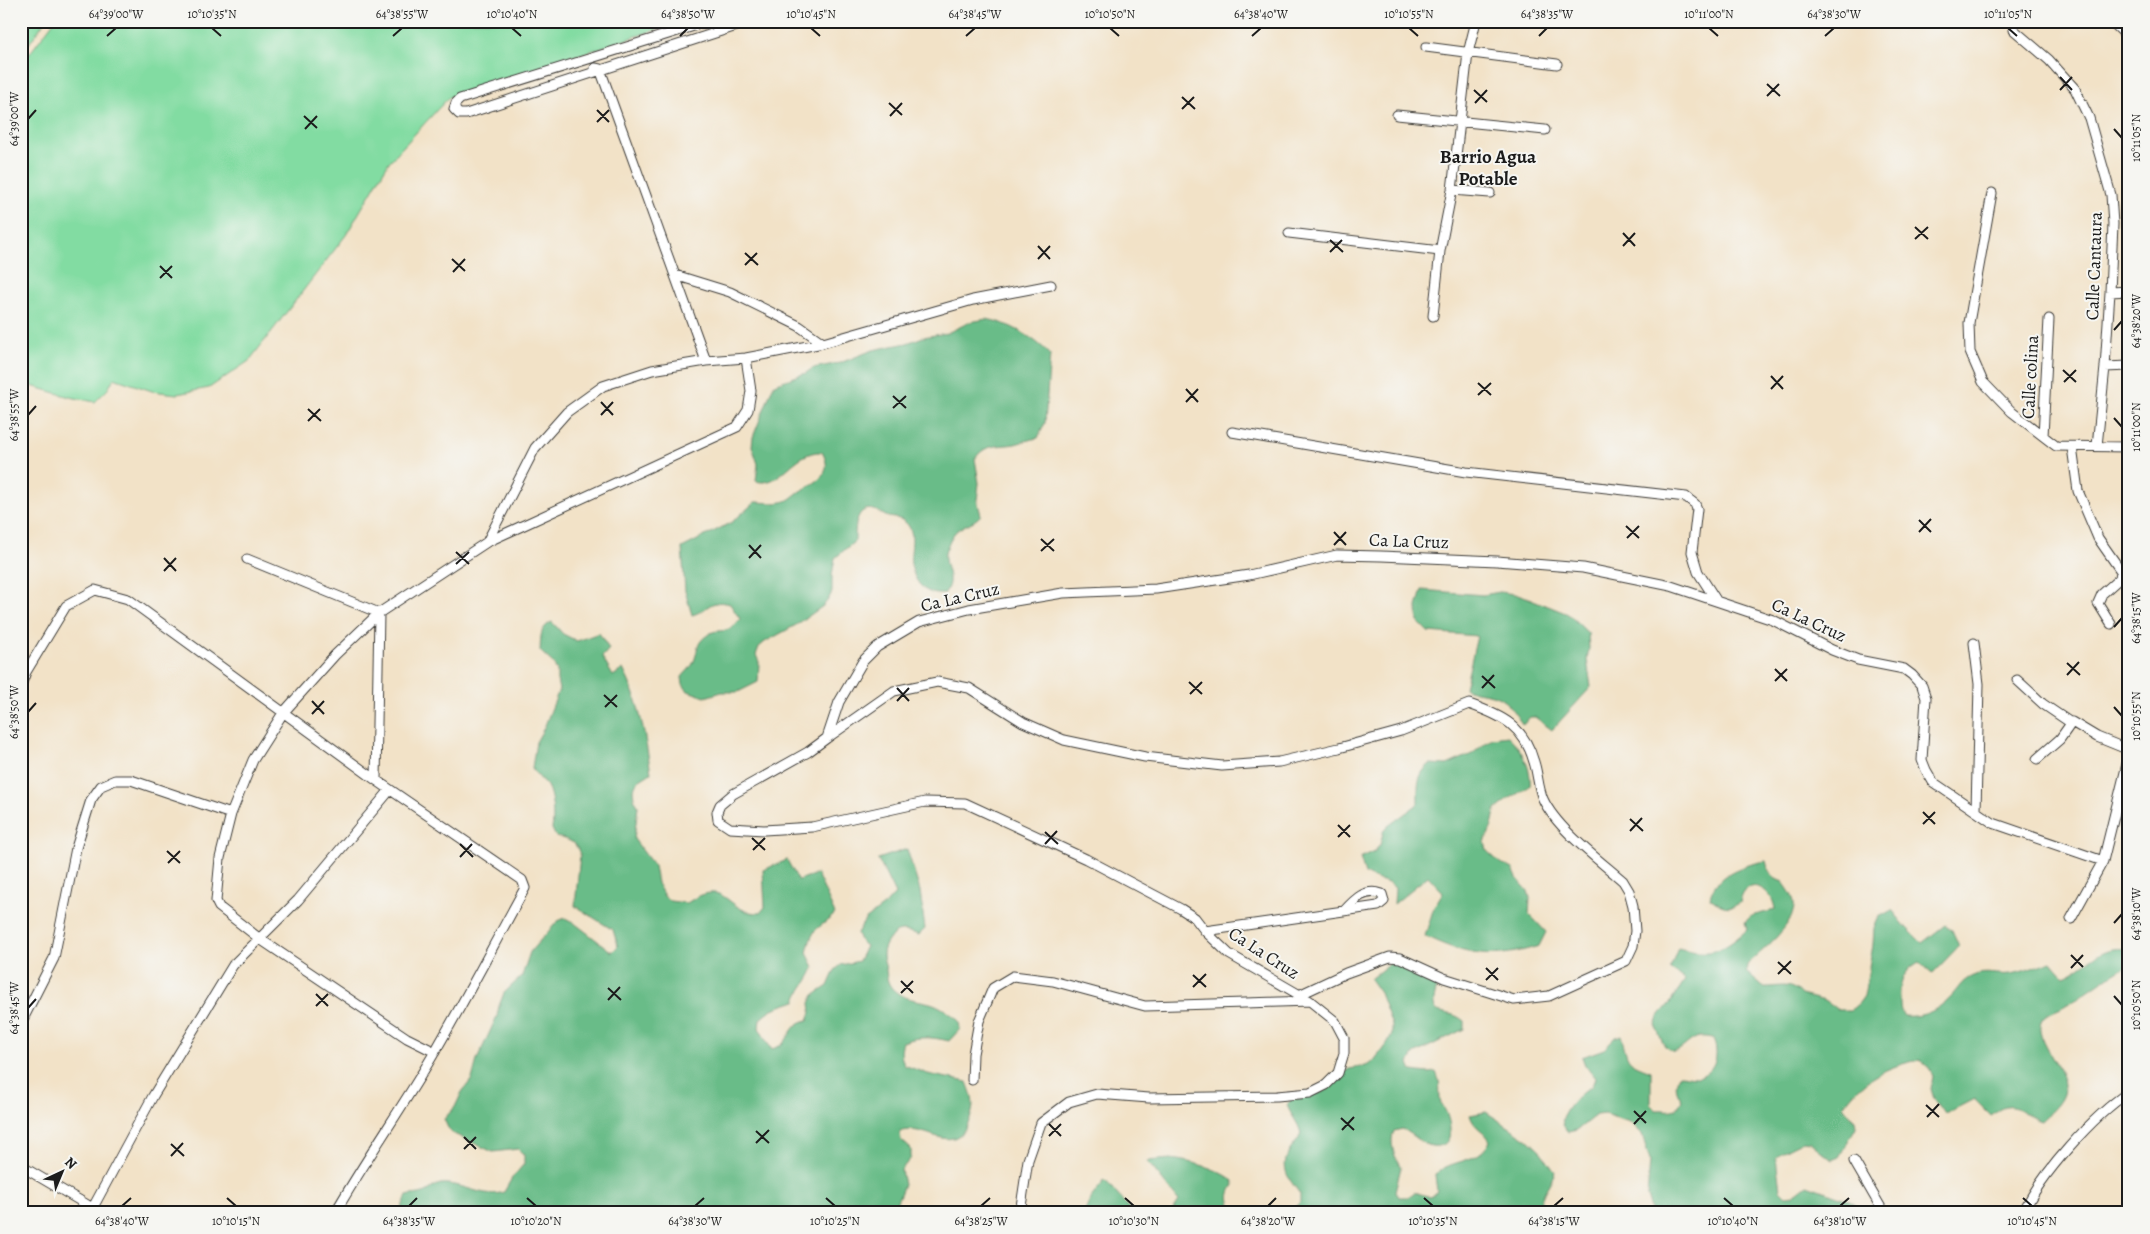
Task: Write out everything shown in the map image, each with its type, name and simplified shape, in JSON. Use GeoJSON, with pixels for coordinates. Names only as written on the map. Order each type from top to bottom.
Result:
{"type":"FeatureCollection","features":[{"type":"Feature","properties":{"kind":"street"},"geometry":{"type":"LineString","coordinates":[[710,21],[460,99],[454,109],[459,114],[466,114],[752,21]]}},
{"type":"Feature","properties":{"kind":"street"},"geometry":{"type":"LineString","coordinates":[[1433,316],[1440,250],[1452,190],[1458,121],[1468,53],[1476,21]]}},
{"type":"Feature","properties":{"kind":"street"},"geometry":{"type":"LineString","coordinates":[[2111,21],[2129,38]]}},
{"type":"Feature","properties":{"kind":"street","name":"Calle Cantaura"},"geometry":{"type":"LineString","coordinates":[[2014,30],[2038,49],[2075,89],[2089,118],[2111,195],[2113,224],[2110,292],[2097,446]]}},
{"type":"Feature","properties":{"kind":"street"},"geometry":{"type":"LineString","coordinates":[[1426,46],[1557,64]]}},
{"type":"Feature","properties":{"kind":"street"},"geometry":{"type":"LineString","coordinates":[[579,63],[600,69]]}},
{"type":"Feature","properties":{"kind":"street"},"geometry":{"type":"LineString","coordinates":[[600,69],[706,361]]}},
{"type":"Feature","properties":{"kind":"street"},"geometry":{"type":"LineString","coordinates":[[1397,116],[1546,130]]}},
{"type":"Feature","properties":{"kind":"street"},"geometry":{"type":"LineString","coordinates":[[1452,190],[1490,193]]}},
{"type":"Feature","properties":{"kind":"street"},"geometry":{"type":"LineString","coordinates":[[1992,193],[1969,323],[1970,352],[1984,382],[2012,412],[2056,446],[2129,447]]}},
{"type":"Feature","properties":{"kind":"street"},"geometry":{"type":"LineString","coordinates":[[1289,233],[1440,250]]}},
{"type":"Feature","properties":{"kind":"street"},"geometry":{"type":"LineString","coordinates":[[674,275],[730,292],[799,326],[823,343]]}},
{"type":"Feature","properties":{"kind":"street"},"geometry":{"type":"LineString","coordinates":[[487,542],[535,448],[567,412],[603,386],[652,370],[706,361],[746,358],[823,343],[973,300],[1051,285]]}},
{"type":"Feature","properties":{"kind":"street"},"geometry":{"type":"LineString","coordinates":[[2110,292],[2129,291]]}},
{"type":"Feature","properties":{"kind":"street","name":"Calle colina"},"geometry":{"type":"LineString","coordinates":[[2044,436],[2049,319]]}},
{"type":"Feature","properties":{"kind":"street"},"geometry":{"type":"LineString","coordinates":[[435,1052],[407,1038],[260,939],[223,911],[216,901],[220,858],[231,814],[254,760],[283,712],[335,655],[378,613],[487,542],[737,427],[748,410],[751,391],[746,358]]}},
{"type":"Feature","properties":{"kind":"street"},"geometry":{"type":"LineString","coordinates":[[2105,367],[2129,366]]}},
{"type":"Feature","properties":{"kind":"street"},"geometry":{"type":"LineString","coordinates":[[1232,432],[1466,472],[1686,497],[1695,504],[1697,509],[1692,552],[1698,572],[1716,600]]}},
{"type":"Feature","properties":{"kind":"street"},"geometry":{"type":"LineString","coordinates":[[2072,447],[2078,491],[2098,538],[2121,572],[2120,578],[2102,594],[2098,602],[2111,624]]}},
{"type":"Feature","properties":{"kind":"street","name":"Ca La Cruz"},"geometry":{"type":"LineString","coordinates":[[1020,1213],[1028,1160],[1041,1123],[1069,1102],[1097,1094],[1149,1098],[1277,1096],[1310,1093],[1326,1085],[1338,1073],[1344,1053],[1344,1038],[1335,1021],[1310,1001],[1229,954],[1194,918],[1181,909],[1086,859],[965,803],[925,802],[812,828],[764,830],[730,828],[718,820],[717,812],[720,806],[733,794],[776,772],[827,738],[839,702],[863,661],[886,642],[919,622],[969,609],[1063,593],[1156,589],[1249,576],[1337,555],[1497,561],[1583,568],[1671,586],[1716,600],[1773,620],[1832,650],[1858,660],[1904,669],[1922,686],[1926,698],[1922,760],[1933,782],[1993,823],[2103,862]]}},
{"type":"Feature","properties":{"kind":"street"},"geometry":{"type":"LineString","coordinates":[[247,559],[378,613]]}},
{"type":"Feature","properties":{"kind":"street"},"geometry":{"type":"LineString","coordinates":[[21,685],[26,672],[66,606],[94,590],[128,599],[376,780],[522,880],[525,884],[525,888],[435,1052],[398,1113],[356,1176],[335,1213]]}},
{"type":"Feature","properties":{"kind":"street"},"geometry":{"type":"LineString","coordinates":[[376,780],[378,613]]}},
{"type":"Feature","properties":{"kind":"street"},"geometry":{"type":"LineString","coordinates":[[1974,643],[1979,684],[1976,811]]}},
{"type":"Feature","properties":{"kind":"street"},"geometry":{"type":"LineString","coordinates":[[2017,680],[2043,704],[2071,723],[2097,737],[2129,750]]}},
{"type":"Feature","properties":{"kind":"street"},"geometry":{"type":"LineString","coordinates":[[827,738],[894,691],[937,682],[969,688],[1022,722],[1064,740],[1144,757],[1222,766],[1279,762],[1339,748],[1401,731],[1469,704],[1508,720],[1526,741],[1534,761],[1543,800],[1562,827],[1623,881],[1629,890],[1633,906],[1635,931],[1633,946],[1626,961],[1549,996],[1514,1000],[1444,978],[1400,958],[1390,957],[1299,995]]}},
{"type":"Feature","properties":{"kind":"street"},"geometry":{"type":"LineString","coordinates":[[2037,759],[2060,738],[2071,723]]}},
{"type":"Feature","properties":{"kind":"street"},"geometry":{"type":"LineString","coordinates":[[2071,919],[2103,862],[2129,756]]}},
{"type":"Feature","properties":{"kind":"street"},"geometry":{"type":"LineString","coordinates":[[21,1023],[54,958],[76,848],[91,800],[101,786],[115,780],[131,780],[231,814]]}},
{"type":"Feature","properties":{"kind":"street"},"geometry":{"type":"LineString","coordinates":[[91,1210],[153,1096],[233,965],[298,900],[390,790]]}},
{"type":"Feature","properties":{"kind":"street"},"geometry":{"type":"LineString","coordinates":[[1205,931],[1344,911]]}},
{"type":"Feature","properties":{"kind":"street"},"geometry":{"type":"LineString","coordinates":[[972,1080],[973,1054],[979,1021],[994,988],[1013,976],[1053,981],[1145,1006],[1310,1001]]}},
{"type":"Feature","properties":{"kind":"street"},"geometry":{"type":"LineString","coordinates":[[2023,1213],[2038,1186],[2064,1154],[2099,1115],[2129,1092]]}},
{"type":"Feature","properties":{"kind":"street"},"geometry":{"type":"LineString","coordinates":[[1854,1161],[1884,1213]]}},
{"type":"Feature","properties":{"kind":"street"},"geometry":{"type":"LineString","coordinates":[[21,1166],[91,1210],[101,1213]]}},
{"type":"Feature","properties":{"kind":"green space"},"geometry":{"type":"Polygon","coordinates":[[[21,21],[45,21],[21,55],[21,21]]]}},
{"type":"Feature","properties":{"kind":"green space"},"geometry":{"type":"Polygon","coordinates":[[[54,21],[683,21],[449,97],[389,162],[346,235],[249,361],[209,388],[177,394],[152,391],[114,378],[108,389],[95,402],[21,383],[21,65],[54,21]]]}},
{"type":"Feature","properties":{"kind":"green space"},"geometry":{"type":"Polygon","coordinates":[[[986,319],[1004,324],[1021,332],[1050,354],[1045,423],[1038,438],[988,448],[983,450],[975,459],[979,483],[977,500],[981,515],[975,521],[956,532],[947,546],[945,558],[949,583],[944,594],[931,593],[915,577],[911,564],[912,537],[906,523],[900,519],[888,517],[868,509],[863,511],[857,519],[855,541],[835,558],[832,592],[828,600],[823,606],[796,625],[759,647],[756,655],[759,662],[758,682],[738,692],[722,692],[705,697],[688,691],[683,685],[682,677],[693,663],[701,640],[713,632],[731,628],[740,619],[730,604],[723,603],[713,604],[692,615],[685,591],[682,548],[732,522],[755,502],[776,503],[787,501],[817,481],[825,472],[826,466],[822,452],[812,453],[795,462],[773,480],[765,482],[756,481],[758,464],[752,446],[753,437],[774,384],[806,373],[813,368],[840,363],[873,350],[947,333],[970,322],[986,319]]]}},
{"type":"Feature","properties":{"kind":"green space"},"geometry":{"type":"Polygon","coordinates":[[[1422,590],[1483,595],[1500,592],[1521,595],[1568,614],[1588,633],[1589,648],[1587,660],[1591,687],[1552,730],[1535,717],[1530,717],[1523,725],[1509,706],[1500,698],[1465,688],[1477,636],[1428,632],[1418,622],[1417,607],[1422,590]]]}},
{"type":"Feature","properties":{"kind":"green space"},"geometry":{"type":"Polygon","coordinates":[[[552,622],[563,634],[577,641],[599,633],[609,649],[602,657],[613,676],[623,669],[629,681],[641,720],[651,773],[637,782],[633,790],[638,806],[634,839],[654,866],[657,883],[664,896],[670,901],[687,903],[700,895],[719,894],[748,912],[760,913],[765,907],[763,870],[787,860],[798,880],[817,874],[835,914],[816,929],[811,937],[807,953],[814,967],[796,1001],[772,1009],[760,1019],[759,1028],[771,1049],[783,1043],[792,1030],[801,1022],[808,1020],[811,1012],[810,1003],[814,995],[828,986],[835,970],[841,965],[859,961],[866,946],[860,941],[857,933],[865,920],[885,905],[895,894],[878,859],[907,849],[920,891],[925,929],[919,935],[904,931],[897,932],[888,941],[883,954],[887,980],[893,989],[902,996],[934,1004],[945,1010],[959,1021],[960,1029],[949,1041],[926,1038],[903,1042],[902,1059],[904,1065],[928,1074],[967,1082],[973,1107],[968,1123],[962,1133],[954,1138],[946,1139],[910,1130],[900,1132],[901,1140],[911,1149],[911,1158],[901,1170],[904,1185],[892,1213],[399,1213],[407,1196],[425,1192],[441,1184],[457,1185],[480,1192],[496,1194],[504,1192],[512,1178],[524,1164],[524,1155],[518,1149],[493,1152],[454,1134],[448,1128],[444,1119],[455,1107],[462,1092],[472,1079],[477,1060],[497,1016],[504,993],[522,976],[530,952],[558,921],[565,918],[573,922],[612,952],[618,946],[613,930],[575,906],[580,855],[574,844],[556,837],[552,829],[551,796],[547,786],[532,768],[536,742],[544,728],[559,690],[557,671],[553,663],[540,651],[543,630],[552,622]]]}},
{"type":"Feature","properties":{"kind":"green space"},"geometry":{"type":"Polygon","coordinates":[[[1508,736],[1525,759],[1529,772],[1530,786],[1507,800],[1495,811],[1492,826],[1485,842],[1487,851],[1499,862],[1513,869],[1517,878],[1528,891],[1530,898],[1529,914],[1546,932],[1539,946],[1494,955],[1468,952],[1425,936],[1434,907],[1443,892],[1428,876],[1394,904],[1395,888],[1388,883],[1365,874],[1360,858],[1375,851],[1380,845],[1384,829],[1418,804],[1418,787],[1420,777],[1425,768],[1430,764],[1447,765],[1472,754],[1492,738],[1508,736]]]}},
{"type":"Feature","properties":{"kind":"green space"},"geometry":{"type":"Polygon","coordinates":[[[1766,861],[1771,874],[1783,882],[1791,894],[1794,903],[1793,911],[1784,929],[1747,965],[1746,972],[1763,987],[1784,986],[1793,988],[1801,995],[1825,1001],[1838,1010],[1851,1010],[1864,996],[1874,928],[1879,917],[1892,910],[1922,943],[1945,925],[1952,930],[1959,946],[1932,974],[1919,962],[1906,973],[1900,994],[1900,1008],[1904,1016],[1919,1016],[1938,1008],[1949,999],[1964,981],[1978,974],[2011,974],[2051,961],[2064,976],[2103,952],[2120,948],[2129,950],[2129,964],[2042,1019],[2041,1037],[2057,1066],[2064,1085],[2063,1094],[2057,1105],[2041,1121],[2019,1109],[2010,1107],[2002,1108],[1991,1116],[1974,1099],[1945,1114],[1934,1098],[1931,1088],[1933,1076],[1928,1067],[1920,1060],[1908,1062],[1876,1075],[1850,1097],[1843,1107],[1855,1120],[1856,1127],[1839,1157],[1832,1160],[1810,1142],[1803,1141],[1785,1150],[1776,1158],[1780,1190],[1786,1196],[1794,1195],[1807,1185],[1849,1200],[1870,1213],[1652,1213],[1647,1196],[1650,1161],[1642,1134],[1630,1122],[1604,1114],[1596,1115],[1577,1130],[1568,1132],[1564,1126],[1564,1114],[1567,1109],[1579,1095],[1592,1086],[1595,1078],[1585,1065],[1582,1057],[1604,1049],[1616,1037],[1621,1035],[1629,1059],[1636,1065],[1651,1071],[1651,1104],[1656,1110],[1672,1110],[1677,1108],[1682,1100],[1676,1088],[1679,1075],[1696,1077],[1708,1072],[1715,1062],[1716,1050],[1712,1038],[1706,1037],[1696,1038],[1676,1051],[1667,1048],[1663,1043],[1655,1025],[1659,1016],[1685,980],[1670,969],[1678,948],[1708,952],[1723,948],[1747,930],[1745,922],[1751,916],[1775,910],[1769,895],[1758,887],[1746,889],[1742,894],[1740,903],[1728,907],[1710,898],[1717,883],[1731,872],[1766,861]]]}},
{"type":"Feature","properties":{"kind":"green space"},"geometry":{"type":"Polygon","coordinates":[[[1394,960],[1417,969],[1438,984],[1434,1004],[1436,1009],[1439,1012],[1457,1016],[1464,1021],[1464,1029],[1414,1054],[1409,1063],[1412,1071],[1436,1072],[1439,1081],[1441,1104],[1446,1112],[1450,1135],[1444,1144],[1432,1146],[1421,1142],[1402,1129],[1394,1131],[1393,1149],[1401,1167],[1395,1191],[1399,1197],[1408,1197],[1415,1192],[1430,1197],[1437,1191],[1435,1175],[1448,1166],[1479,1154],[1490,1141],[1474,1123],[1470,1115],[1486,1112],[1527,1139],[1541,1152],[1555,1172],[1542,1197],[1540,1213],[1289,1213],[1300,1202],[1300,1194],[1290,1180],[1285,1166],[1289,1151],[1301,1134],[1299,1126],[1287,1105],[1292,1098],[1300,1099],[1322,1092],[1333,1085],[1341,1074],[1349,1069],[1366,1066],[1373,1062],[1388,1042],[1392,1034],[1392,1025],[1380,993],[1370,979],[1394,960]]]}},
{"type":"Feature","properties":{"kind":"green space"},"geometry":{"type":"Polygon","coordinates":[[[1171,1159],[1203,1166],[1226,1175],[1233,1180],[1234,1185],[1229,1196],[1230,1202],[1233,1208],[1246,1213],[1171,1213],[1179,1201],[1147,1161],[1171,1159]]]}},
{"type":"Feature","properties":{"kind":"green space"},"geometry":{"type":"Polygon","coordinates":[[[1105,1180],[1133,1213],[1084,1213],[1090,1199],[1105,1180]]]}},
{"type":"Feature","properties":{"kind":"district","name":"Barrio Agua Potable"},"geometry":{"type":"Point","coordinates":[1488,167]}}]}
